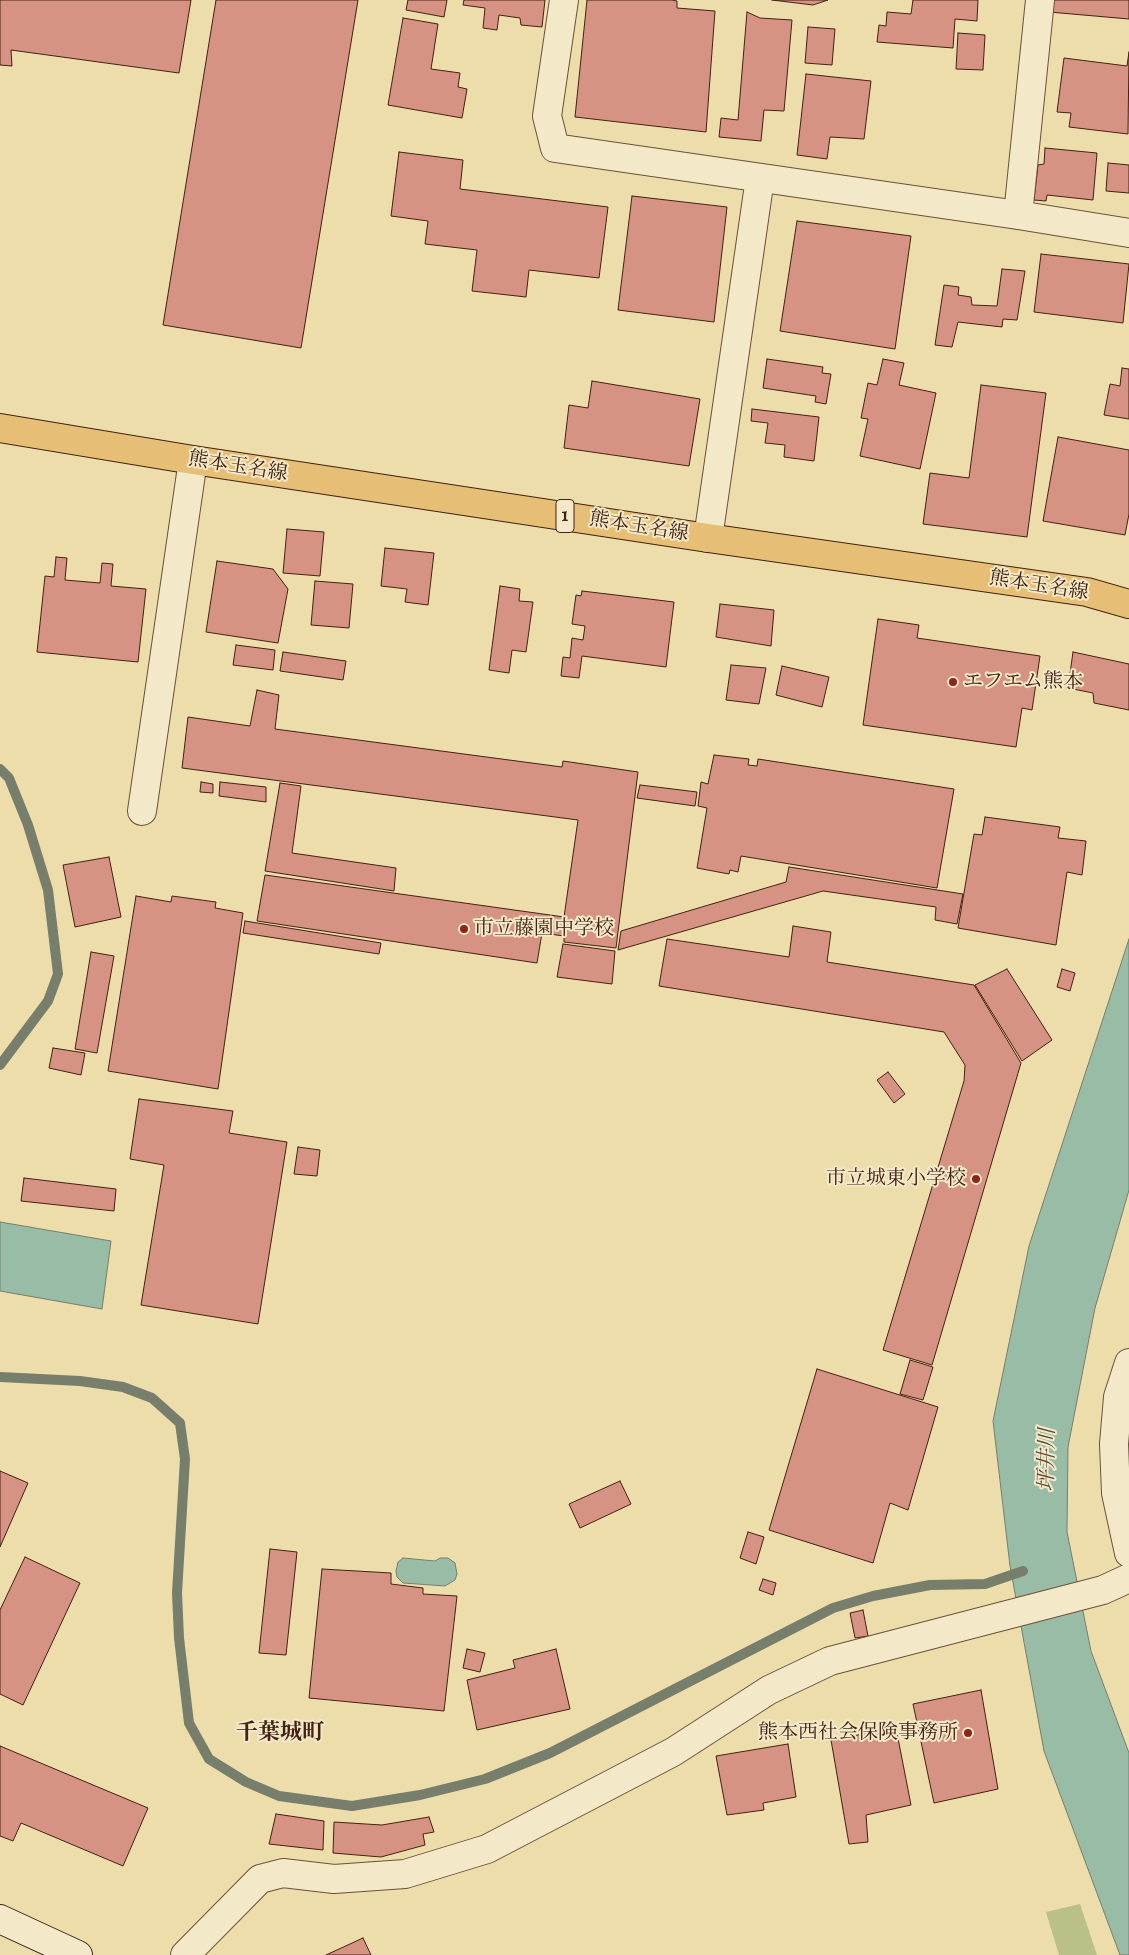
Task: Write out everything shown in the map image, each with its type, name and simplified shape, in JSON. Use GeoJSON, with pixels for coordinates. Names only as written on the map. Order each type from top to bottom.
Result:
{"type":"FeatureCollection","features":[{"type":"Feature","properties":{"kind":"main road","name":"熊本玉名線"},"geometry":{"type":"LineString","coordinates":[[0,428],[193,460],[708,538],[1087,592],[1129,604]]}},
{"type":"Feature","properties":{"kind":"street"},"geometry":{"type":"LineString","coordinates":[[564,0],[547,116],[555,148],[1018,215],[1129,233]]}},
{"type":"Feature","properties":{"kind":"street"},"geometry":{"type":"LineString","coordinates":[[1018,215],[1040,0]]}},
{"type":"Feature","properties":{"kind":"street"},"geometry":{"type":"LineString","coordinates":[[708,538],[760,178]]}},
{"type":"Feature","properties":{"kind":"street"},"geometry":{"type":"LineString","coordinates":[[142,810],[193,460]]}},
{"type":"Feature","properties":{"kind":"street"},"geometry":{"type":"LineString","coordinates":[[1129,1363],[1118,1397],[1114,1444],[1116,1493],[1129,1554]]}},
{"type":"Feature","properties":{"kind":"street"},"geometry":{"type":"LineString","coordinates":[[185,1955],[260,1879],[283,1873],[334,1878],[405,1874],[487,1848],[673,1752],[770,1690],[830,1661],[1103,1590],[1129,1578]]}},
{"type":"Feature","properties":{"kind":"street"},"geometry":{"type":"LineString","coordinates":[[0,1919],[78,1955]]}},
{"type":"Feature","properties":{"kind":"green space"},"geometry":{"type":"Polygon","coordinates":[[[1080,1904],[1097,1955],[1059,1955],[1046,1912],[1080,1904]]]}},
{"type":"Feature","properties":{"kind":"water","name":"坪井川"},"geometry":{"type":"Polygon","coordinates":[[[1129,939],[1129,1190],[1095,1308],[1068,1447],[1067,1532],[1091,1651],[1129,1753],[1129,1955],[1120,1955],[1044,1751],[1010,1566],[993,1421],[1029,1246],[1129,939]]]}},
{"type":"Feature","properties":{"kind":"water"},"geometry":{"type":"Polygon","coordinates":[[[0,1222],[111,1241],[102,1309],[0,1291],[0,1222]]]}},
{"type":"Feature","properties":{"kind":"water"},"geometry":{"type":"Polygon","coordinates":[[[403,1558],[435,1561],[440,1558],[448,1558],[455,1563],[457,1574],[455,1580],[445,1586],[403,1583],[397,1577],[396,1571],[398,1562],[403,1558]]]}},
{"type":"Feature","properties":{"kind":"building"},"geometry":{"type":"Polygon","coordinates":[[[0,0],[191,0],[179,73],[11,50],[12,66],[0,65],[0,0]]]}},
{"type":"Feature","properties":{"kind":"building"},"geometry":{"type":"Polygon","coordinates":[[[216,0],[358,0],[301,348],[163,325],[216,0]]]}},
{"type":"Feature","properties":{"kind":"building"},"geometry":{"type":"Polygon","coordinates":[[[408,0],[447,0],[444,17],[406,10],[408,0]]]}},
{"type":"Feature","properties":{"kind":"building"},"geometry":{"type":"Polygon","coordinates":[[[464,0],[545,0],[542,27],[521,25],[520,18],[499,15],[497,30],[483,28],[485,8],[463,5],[464,0]]]}},
{"type":"Feature","properties":{"kind":"building"},"geometry":{"type":"Polygon","coordinates":[[[587,0],[672,0],[677,1],[677,8],[715,11],[706,132],[575,117],[587,0]]]}},
{"type":"Feature","properties":{"kind":"building"},"geometry":{"type":"Polygon","coordinates":[[[772,0],[828,0],[813,5],[772,0]]]}},
{"type":"Feature","properties":{"kind":"building"},"geometry":{"type":"Polygon","coordinates":[[[913,0],[978,0],[977,21],[955,19],[953,48],[877,42],[879,25],[886,26],[887,12],[911,14],[913,0]]]}},
{"type":"Feature","properties":{"kind":"building"},"geometry":{"type":"Polygon","coordinates":[[[1050,0],[1129,0],[1129,19],[1049,12],[1050,0]]]}},
{"type":"Feature","properties":{"kind":"building"},"geometry":{"type":"Polygon","coordinates":[[[747,12],[760,18],[792,20],[784,111],[764,110],[761,141],[719,137],[721,118],[738,120],[747,12]]]}},
{"type":"Feature","properties":{"kind":"building"},"geometry":{"type":"Polygon","coordinates":[[[403,18],[438,24],[431,69],[460,73],[458,87],[467,89],[462,118],[388,105],[403,18]]]}},
{"type":"Feature","properties":{"kind":"building"},"geometry":{"type":"Polygon","coordinates":[[[808,27],[835,29],[832,65],[805,63],[808,27]]]}},
{"type":"Feature","properties":{"kind":"building"},"geometry":{"type":"Polygon","coordinates":[[[958,33],[985,35],[983,70],[956,69],[958,33]]]}},
{"type":"Feature","properties":{"kind":"building"},"geometry":{"type":"Polygon","coordinates":[[[1129,52],[1128,134],[1069,127],[1071,113],[1057,112],[1064,58],[1127,66],[1129,52]]]}},
{"type":"Feature","properties":{"kind":"building"},"geometry":{"type":"Polygon","coordinates":[[[806,74],[871,81],[864,139],[830,137],[827,159],[797,155],[806,74]]]}},
{"type":"Feature","properties":{"kind":"building"},"geometry":{"type":"Polygon","coordinates":[[[1045,148],[1097,153],[1093,200],[1047,195],[1046,201],[1034,200],[1038,165],[1044,164],[1045,148]]]}},
{"type":"Feature","properties":{"kind":"building"},"geometry":{"type":"Polygon","coordinates":[[[399,152],[463,160],[460,189],[608,207],[599,278],[529,270],[526,297],[472,291],[477,250],[425,244],[428,221],[391,216],[399,152]]]}},
{"type":"Feature","properties":{"kind":"building"},"geometry":{"type":"Polygon","coordinates":[[[1108,163],[1129,165],[1129,193],[1106,191],[1108,163]]]}},
{"type":"Feature","properties":{"kind":"building"},"geometry":{"type":"Polygon","coordinates":[[[632,196],[727,207],[714,322],[618,310],[632,196]]]}},
{"type":"Feature","properties":{"kind":"building"},"geometry":{"type":"Polygon","coordinates":[[[797,221],[911,236],[895,349],[780,331],[797,221]]]}},
{"type":"Feature","properties":{"kind":"building"},"geometry":{"type":"Polygon","coordinates":[[[1041,254],[1129,264],[1123,323],[1034,312],[1041,254]]]}},
{"type":"Feature","properties":{"kind":"building"},"geometry":{"type":"Polygon","coordinates":[[[1002,269],[1025,271],[1017,320],[1003,319],[1002,327],[958,322],[952,347],[935,345],[944,285],[959,287],[958,295],[971,297],[972,305],[997,306],[1002,269]]]}},
{"type":"Feature","properties":{"kind":"building"},"geometry":{"type":"Polygon","coordinates":[[[767,359],[823,367],[822,373],[831,374],[826,404],[815,402],[816,396],[763,388],[767,359]]]}},
{"type":"Feature","properties":{"kind":"building"},"geometry":{"type":"Polygon","coordinates":[[[883,359],[904,363],[899,385],[936,393],[920,469],[860,456],[868,419],[861,418],[868,383],[877,385],[883,359]]]}},
{"type":"Feature","properties":{"kind":"building"},"geometry":{"type":"Polygon","coordinates":[[[1122,368],[1129,369],[1129,419],[1104,415],[1110,384],[1120,386],[1122,368]]]}},
{"type":"Feature","properties":{"kind":"building"},"geometry":{"type":"Polygon","coordinates":[[[592,381],[700,399],[689,466],[564,448],[569,405],[588,408],[592,381]]]}},
{"type":"Feature","properties":{"kind":"building"},"geometry":{"type":"Polygon","coordinates":[[[981,385],[1046,393],[1027,537],[923,524],[930,473],[969,478],[981,385]]]}},
{"type":"Feature","properties":{"kind":"building"},"geometry":{"type":"Polygon","coordinates":[[[752,409],[819,417],[814,461],[784,457],[785,445],[765,443],[768,423],[751,421],[752,409]]]}},
{"type":"Feature","properties":{"kind":"building"},"geometry":{"type":"Polygon","coordinates":[[[1058,437],[1129,450],[1129,514],[1125,535],[1043,521],[1058,437]]]}},
{"type":"Feature","properties":{"kind":"building"},"geometry":{"type":"Polygon","coordinates":[[[287,529],[324,532],[320,576],[283,573],[287,529]]]}},
{"type":"Feature","properties":{"kind":"building"},"geometry":{"type":"Polygon","coordinates":[[[385,548],[434,553],[428,605],[405,602],[407,589],[381,586],[385,548]]]}},
{"type":"Feature","properties":{"kind":"building"},"geometry":{"type":"Polygon","coordinates":[[[56,557],[67,558],[65,580],[100,583],[102,563],[113,564],[111,586],[146,589],[138,662],[37,652],[45,576],[54,577],[56,557]]]}},
{"type":"Feature","properties":{"kind":"building"},"geometry":{"type":"Polygon","coordinates":[[[217,561],[273,569],[288,589],[278,643],[206,632],[217,561]]]}},
{"type":"Feature","properties":{"kind":"building"},"geometry":{"type":"Polygon","coordinates":[[[315,581],[353,584],[349,628],[311,625],[315,581]]]}},
{"type":"Feature","properties":{"kind":"building"},"geometry":{"type":"Polygon","coordinates":[[[500,586],[520,589],[519,601],[533,602],[526,652],[512,650],[509,673],[489,670],[500,586]]]}},
{"type":"Feature","properties":{"kind":"building"},"geometry":{"type":"Polygon","coordinates":[[[582,591],[674,602],[666,667],[582,656],[579,678],[561,676],[563,657],[570,658],[572,638],[583,640],[585,626],[572,624],[576,595],[581,596],[582,591]]]}},
{"type":"Feature","properties":{"kind":"building"},"geometry":{"type":"Polygon","coordinates":[[[720,604],[774,610],[771,646],[716,637],[720,604]]]}},
{"type":"Feature","properties":{"kind":"building","name":"エフエム熊本"},"geometry":{"type":"Polygon","coordinates":[[[878,619],[919,625],[917,638],[1040,656],[1032,710],[1022,708],[1016,747],[863,725],[878,619]]]}},
{"type":"Feature","properties":{"kind":"building"},"geometry":{"type":"Polygon","coordinates":[[[236,645],[275,650],[273,670],[233,665],[236,645]]]}},
{"type":"Feature","properties":{"kind":"building"},"geometry":{"type":"Polygon","coordinates":[[[283,652],[346,661],[343,680],[280,671],[283,652]]]}},
{"type":"Feature","properties":{"kind":"building"},"geometry":{"type":"Polygon","coordinates":[[[1073,652],[1129,664],[1129,710],[1094,703],[1093,693],[1068,688],[1073,652]]]}},
{"type":"Feature","properties":{"kind":"building"},"geometry":{"type":"Polygon","coordinates":[[[731,665],[766,668],[759,704],[726,700],[731,665]]]}},
{"type":"Feature","properties":{"kind":"building"},"geometry":{"type":"Polygon","coordinates":[[[782,666],[829,677],[822,707],[776,695],[782,666]]]}},
{"type":"Feature","properties":{"kind":"building"},"geometry":{"type":"Polygon","coordinates":[[[257,690],[279,695],[275,729],[562,767],[563,761],[638,772],[616,948],[564,942],[564,936],[542,933],[537,963],[257,921],[265,875],[564,917],[578,820],[182,768],[188,717],[250,726],[257,690]]]}},
{"type":"Feature","properties":{"kind":"building"},"geometry":{"type":"Polygon","coordinates":[[[714,755],[749,759],[748,765],[757,766],[758,759],[954,789],[937,888],[741,856],[738,872],[730,870],[729,874],[697,868],[707,808],[698,806],[701,782],[708,784],[714,755]]]}},
{"type":"Feature","properties":{"kind":"building"},"geometry":{"type":"Polygon","coordinates":[[[201,782],[213,784],[213,793],[200,792],[201,782]]]}},
{"type":"Feature","properties":{"kind":"building"},"geometry":{"type":"Polygon","coordinates":[[[220,782],[266,787],[266,802],[219,796],[220,782]]]}},
{"type":"Feature","properties":{"kind":"building"},"geometry":{"type":"Polygon","coordinates":[[[280,783],[301,786],[292,853],[396,868],[394,891],[265,871],[280,783]]]}},
{"type":"Feature","properties":{"kind":"building"},"geometry":{"type":"Polygon","coordinates":[[[640,785],[697,792],[695,806],[637,798],[640,785]]]}},
{"type":"Feature","properties":{"kind":"building"},"geometry":{"type":"Polygon","coordinates":[[[985,817],[1060,827],[1058,838],[1086,841],[1082,875],[1067,872],[1056,945],[958,928],[974,834],[982,835],[985,817]]]}},
{"type":"Feature","properties":{"kind":"building"},"geometry":{"type":"Polygon","coordinates":[[[109,857],[121,917],[75,927],[63,865],[109,857]]]}},
{"type":"Feature","properties":{"kind":"building"},"geometry":{"type":"Polygon","coordinates":[[[789,867],[963,894],[957,924],[935,920],[936,907],[823,891],[618,950],[621,931],[786,882],[789,867]]]}},
{"type":"Feature","properties":{"kind":"building"},"geometry":{"type":"Polygon","coordinates":[[[136,896],[171,902],[172,896],[216,902],[215,908],[243,913],[218,1089],[108,1071],[136,896]]]}},
{"type":"Feature","properties":{"kind":"building"},"geometry":{"type":"Polygon","coordinates":[[[245,921],[381,943],[379,954],[243,933],[245,921]]]}},
{"type":"Feature","properties":{"kind":"building"},"geometry":{"type":"Polygon","coordinates":[[[793,926],[831,932],[827,962],[974,985],[1021,1063],[932,1365],[883,1350],[964,1081],[965,1065],[944,1032],[659,986],[667,939],[789,957],[793,926]]]}},
{"type":"Feature","properties":{"kind":"building"},"geometry":{"type":"Polygon","coordinates":[[[563,944],[615,951],[612,984],[557,977],[563,944]]]}},
{"type":"Feature","properties":{"kind":"building"},"geometry":{"type":"Polygon","coordinates":[[[91,952],[114,956],[97,1053],[75,1049],[91,952]]]}},
{"type":"Feature","properties":{"kind":"building"},"geometry":{"type":"Polygon","coordinates":[[[1007,969],[1052,1040],[1022,1061],[975,985],[1007,969]]]}},
{"type":"Feature","properties":{"kind":"building"},"geometry":{"type":"Polygon","coordinates":[[[1062,969],[1075,973],[1070,991],[1057,987],[1062,969]]]}},
{"type":"Feature","properties":{"kind":"building"},"geometry":{"type":"Polygon","coordinates":[[[53,1048],[85,1053],[81,1075],[49,1068],[53,1048]]]}},
{"type":"Feature","properties":{"kind":"building"},"geometry":{"type":"Polygon","coordinates":[[[888,1072],[905,1094],[894,1103],[877,1080],[888,1072]]]}},
{"type":"Feature","properties":{"kind":"building"},"geometry":{"type":"Polygon","coordinates":[[[139,1099],[233,1111],[229,1133],[287,1142],[258,1324],[141,1305],[164,1165],[130,1159],[139,1099]]]}},
{"type":"Feature","properties":{"kind":"building"},"geometry":{"type":"Polygon","coordinates":[[[298,1147],[320,1150],[317,1176],[294,1174],[298,1147]]]}},
{"type":"Feature","properties":{"kind":"building"},"geometry":{"type":"Polygon","coordinates":[[[24,1178],[116,1189],[114,1211],[21,1201],[24,1178]]]}},
{"type":"Feature","properties":{"kind":"building"},"geometry":{"type":"Polygon","coordinates":[[[910,1360],[933,1367],[923,1400],[900,1394],[910,1360]]]}},
{"type":"Feature","properties":{"kind":"building"},"geometry":{"type":"Polygon","coordinates":[[[817,1369],[938,1407],[908,1510],[890,1503],[873,1563],[769,1530],[817,1369]]]}},
{"type":"Feature","properties":{"kind":"building"},"geometry":{"type":"Polygon","coordinates":[[[0,1471],[28,1483],[0,1547],[0,1471]]]}},
{"type":"Feature","properties":{"kind":"building"},"geometry":{"type":"Polygon","coordinates":[[[620,1481],[631,1504],[580,1528],[569,1504],[620,1481]]]}},
{"type":"Feature","properties":{"kind":"building"},"geometry":{"type":"Polygon","coordinates":[[[748,1532],[764,1537],[756,1564],[740,1558],[748,1532]]]}},
{"type":"Feature","properties":{"kind":"building"},"geometry":{"type":"Polygon","coordinates":[[[270,1549],[297,1552],[286,1655],[259,1653],[270,1549]]]}},
{"type":"Feature","properties":{"kind":"building"},"geometry":{"type":"Polygon","coordinates":[[[25,1557],[80,1583],[23,1705],[0,1694],[0,1610],[25,1557]]]}},
{"type":"Feature","properties":{"kind":"building"},"geometry":{"type":"Polygon","coordinates":[[[322,1569],[391,1573],[391,1584],[423,1588],[423,1594],[457,1596],[444,1711],[309,1698],[322,1569]]]}},
{"type":"Feature","properties":{"kind":"building"},"geometry":{"type":"Polygon","coordinates":[[[763,1579],[776,1583],[773,1595],[759,1590],[763,1579]]]}},
{"type":"Feature","properties":{"kind":"building"},"geometry":{"type":"Polygon","coordinates":[[[863,1610],[868,1636],[855,1638],[850,1613],[863,1610]]]}},
{"type":"Feature","properties":{"kind":"building"},"geometry":{"type":"Polygon","coordinates":[[[467,1649],[485,1653],[480,1672],[463,1668],[467,1649]]]}},
{"type":"Feature","properties":{"kind":"building"},"geometry":{"type":"Polygon","coordinates":[[[556,1649],[570,1709],[477,1730],[467,1680],[515,1668],[513,1660],[556,1649]]]}},
{"type":"Feature","properties":{"kind":"building"},"geometry":{"type":"Polygon","coordinates":[[[981,1690],[998,1789],[934,1803],[913,1704],[981,1690]]]}},
{"type":"Feature","properties":{"kind":"building"},"geometry":{"type":"Polygon","coordinates":[[[896,1728],[911,1805],[866,1815],[868,1842],[849,1844],[831,1740],[896,1728]]]}},
{"type":"Feature","properties":{"kind":"building"},"geometry":{"type":"Polygon","coordinates":[[[788,1744],[796,1797],[763,1803],[764,1810],[727,1815],[716,1756],[788,1744]]]}},
{"type":"Feature","properties":{"kind":"building"},"geometry":{"type":"Polygon","coordinates":[[[0,1746],[148,1808],[123,1866],[21,1823],[13,1841],[0,1836],[0,1746]]]}},
{"type":"Feature","properties":{"kind":"building"},"geometry":{"type":"Polygon","coordinates":[[[276,1814],[324,1821],[323,1850],[269,1844],[276,1814]]]}},
{"type":"Feature","properties":{"kind":"building"},"geometry":{"type":"Polygon","coordinates":[[[429,1817],[434,1832],[423,1834],[425,1845],[381,1857],[333,1853],[334,1822],[382,1825],[429,1817]]]}},
{"type":"Feature","properties":{"kind":"building"},"geometry":{"type":"Polygon","coordinates":[[[363,1938],[371,1955],[326,1955],[363,1938]]]}},
{"type":"Feature","properties":{"kind":"waterway"},"geometry":{"type":"LineString","coordinates":[[0,769],[9,778],[28,825],[48,890],[58,974],[48,1001],[0,1065]]}},
{"type":"Feature","properties":{"kind":"waterway"},"geometry":{"type":"LineString","coordinates":[[0,1377],[80,1381],[123,1387],[152,1398],[180,1423],[185,1459],[177,1593],[179,1638],[189,1723],[209,1759],[246,1782],[279,1796],[352,1806],[420,1795],[485,1779],[550,1753],[833,1608],[873,1596],[930,1585],[985,1584],[1023,1571]]}},
{"type":"Feature","properties":{"kind":"place","name":"エフエム熊本"},"geometry":{"type":"Point","coordinates":[953,682]}},
{"type":"Feature","properties":{"kind":"place","name":"市立藤園中学校"},"geometry":{"type":"Point","coordinates":[464,929]}},
{"type":"Feature","properties":{"kind":"place","name":"市立城東小学校"},"geometry":{"type":"Point","coordinates":[976,1179]}},
{"type":"Feature","properties":{"kind":"place","name":"熊本西社会保険事務所"},"geometry":{"type":"Point","coordinates":[968,1733]}},
{"type":"Feature","properties":{"kind":"district","name":"千葉城町"},"geometry":{"type":"Point","coordinates":[280,1734]}}]}
